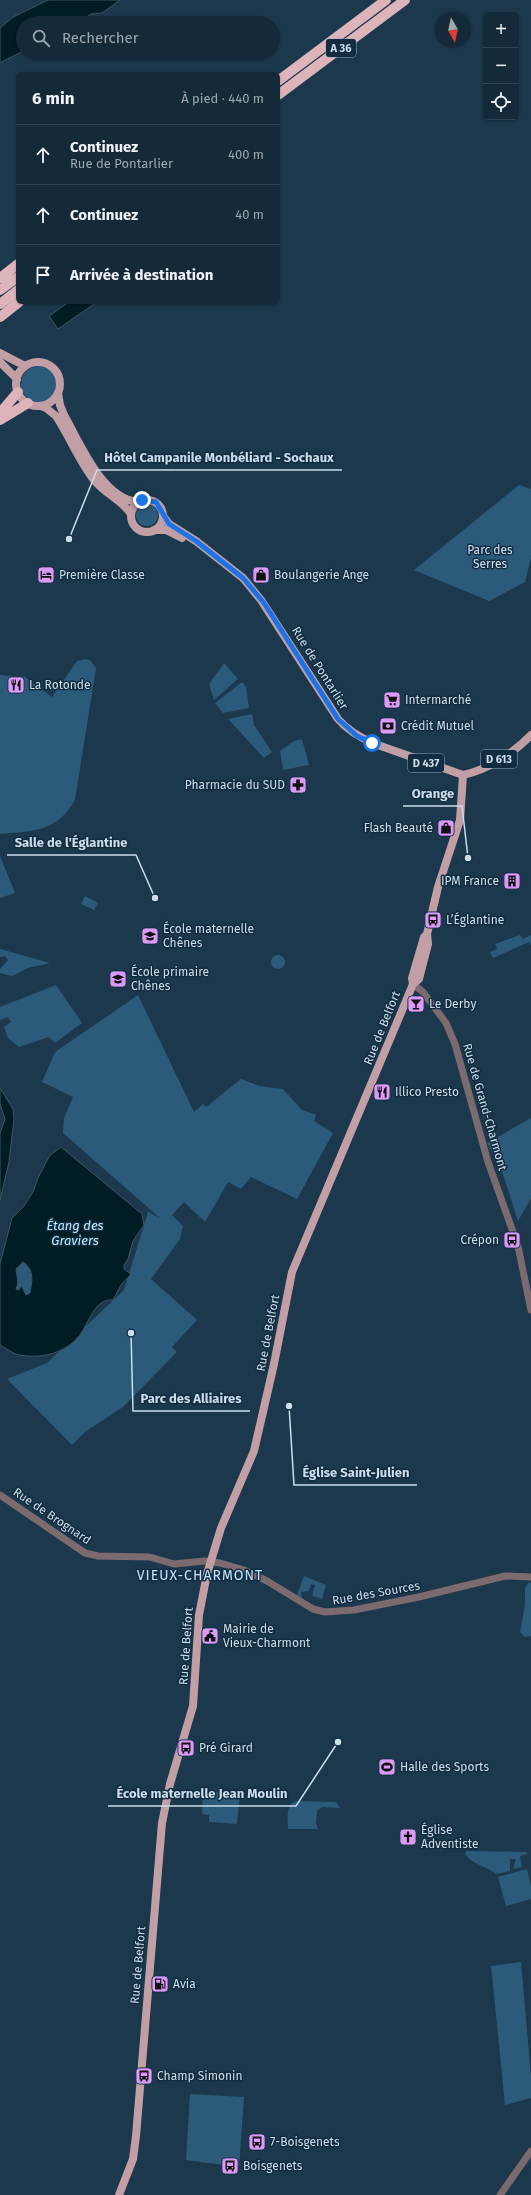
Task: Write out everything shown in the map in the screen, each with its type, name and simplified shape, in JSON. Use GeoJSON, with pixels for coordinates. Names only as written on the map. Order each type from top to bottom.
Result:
{"type":"FeatureCollection","features":[{"type":"Feature","properties":{"kind":"highway","name":"A 36"},"geometry":{"type":"LineString","coordinates":[[280,80],[386,0]]}},
{"type":"Feature","properties":{"kind":"highway","name":"A 36"},"geometry":{"type":"LineString","coordinates":[[280,94],[405,0]]}},
{"type":"Feature","properties":{"kind":"highway"},"geometry":{"type":"LineString","coordinates":[[0,278],[16,266]]}},
{"type":"Feature","properties":{"kind":"highway"},"geometry":{"type":"LineString","coordinates":[[0,290],[16,278]]}},
{"type":"Feature","properties":{"kind":"highway"},"geometry":{"type":"LineString","coordinates":[[0,304],[16,292]]}},
{"type":"Feature","properties":{"kind":"highway"},"geometry":{"type":"LineString","coordinates":[[0,317],[16,304]]}},
{"type":"Feature","properties":{"kind":"highway"},"geometry":{"type":"LineString","coordinates":[[0,413],[18,392]]}},
{"type":"Feature","properties":{"kind":"highway"},"geometry":{"type":"LineString","coordinates":[[0,420],[28,403]]}},
{"type":"Feature","properties":{"kind":"main road"},"geometry":{"type":"LineString","coordinates":[[0,353],[25,366]]}},
{"type":"Feature","properties":{"kind":"main road"},"geometry":{"type":"LineString","coordinates":[[0,362],[17,379]]}},
{"type":"Feature","properties":{"kind":"main road"},"geometry":{"type":"LineString","coordinates":[[38,362],[52,366],[60,379],[58,393],[60,406],[101,479],[121,497],[138,502],[147,500],[156,502],[162,511],[163,516],[161,525],[154,531],[144,532],[136,527],[131,514],[124,504],[105,492],[94,481],[56,416],[46,408],[28,403],[18,392],[17,379],[25,366],[38,362]]}},
{"type":"Feature","properties":{"kind":"main road"},"geometry":{"type":"LineString","coordinates":[[41,406],[54,399],[58,393]]}},
{"type":"Feature","properties":{"kind":"main road"},"geometry":{"type":"LineString","coordinates":[[131,514],[138,502]]}},
{"type":"Feature","properties":{"kind":"main road","name":"Rue de Pontarlier"},"geometry":{"type":"LineString","coordinates":[[163,516],[169,524],[204,548],[243,578],[264,603],[338,719],[346,727],[361,738],[375,744],[463,775]]}},
{"type":"Feature","properties":{"kind":"main road","name":"Rue de Pontarlier"},"geometry":{"type":"LineString","coordinates":[[154,531],[166,530],[190,543],[204,548]]}},
{"type":"Feature","properties":{"kind":"main road","name":"D 613"},"geometry":{"type":"LineString","coordinates":[[463,775],[531,734]]}},
{"type":"Feature","properties":{"kind":"main road","name":"Rue de Belfort"},"geometry":{"type":"LineString","coordinates":[[119,2195],[133,2158],[136,2136],[162,1823],[170,1784],[194,1706],[199,1615],[211,1561],[221,1528],[254,1451],[274,1364],[292,1272],[414,984],[412,978],[424,937],[427,934],[438,887],[460,820],[463,775]]}},
{"type":"Feature","properties":{"kind":"street","name":"Rue de Grand-Charmont"},"geometry":{"type":"LineString","coordinates":[[414,984],[423,992],[449,1027],[488,1162],[518,1246],[531,1310]]}},
{"type":"Feature","properties":{"kind":"street","name":"Rue de Brognard"},"geometry":{"type":"LineString","coordinates":[[0,1495],[85,1553],[98,1556],[150,1557],[174,1564],[211,1561]]}},
{"type":"Feature","properties":{"kind":"street","name":"Rue des Sources"},"geometry":{"type":"LineString","coordinates":[[211,1561],[244,1570],[267,1581],[313,1609],[325,1612],[354,1610],[419,1597],[505,1576],[531,1577]]}},
{"type":"Feature","properties":{"kind":"street"},"geometry":{"type":"LineString","coordinates":[[500,2195],[531,2151]]}},
{"type":"Feature","properties":{"kind":"green space"},"geometry":{"type":"Polygon","coordinates":[[[39,366],[49,369],[54,374],[57,384],[54,394],[49,399],[39,402],[29,399],[24,394],[21,384],[24,374],[29,369],[39,366]]]}},
{"type":"Feature","properties":{"kind":"green space","name":"Parc des Serres"},"geometry":{"type":"Polygon","coordinates":[[[519,485],[531,489],[531,558],[525,582],[489,601],[414,570],[519,485]]]}},
{"type":"Feature","properties":{"kind":"green space"},"geometry":{"type":"Polygon","coordinates":[[[147,504],[151,505],[157,511],[157,519],[151,525],[147,526],[143,525],[137,519],[136,515],[137,511],[143,505],[147,504]]]}},
{"type":"Feature","properties":{"kind":"green space"},"geometry":{"type":"Polygon","coordinates":[[[85,659],[90,660],[96,668],[75,800],[68,811],[52,824],[43,828],[23,832],[0,834],[0,675],[25,677],[52,697],[77,661],[85,659]]]}},
{"type":"Feature","properties":{"kind":"green space"},"geometry":{"type":"Polygon","coordinates":[[[224,663],[238,679],[214,700],[209,684],[224,663]]]}},
{"type":"Feature","properties":{"kind":"green space"},"geometry":{"type":"Polygon","coordinates":[[[242,682],[246,687],[249,708],[223,713],[215,703],[242,682]]]}},
{"type":"Feature","properties":{"kind":"green space"},"geometry":{"type":"Polygon","coordinates":[[[252,714],[254,725],[272,752],[264,758],[228,719],[252,714]]]}},
{"type":"Feature","properties":{"kind":"green space"},"geometry":{"type":"Polygon","coordinates":[[[302,739],[309,765],[283,770],[280,751],[294,741],[302,739]]]}},
{"type":"Feature","properties":{"kind":"green space"},"geometry":{"type":"Polygon","coordinates":[[[0,856],[15,893],[0,898],[0,856]]]}},
{"type":"Feature","properties":{"kind":"green space"},"geometry":{"type":"Polygon","coordinates":[[[85,896],[98,903],[94,910],[81,904],[85,896]]]}},
{"type":"Feature","properties":{"kind":"green space"},"geometry":{"type":"Polygon","coordinates":[[[520,935],[523,939],[531,935],[531,946],[529,942],[493,958],[490,952],[497,949],[495,944],[520,935]]]}},
{"type":"Feature","properties":{"kind":"green space"},"geometry":{"type":"Polygon","coordinates":[[[0,949],[50,963],[28,968],[12,976],[0,973],[0,969],[8,960],[5,956],[0,957],[0,949]]]}},
{"type":"Feature","properties":{"kind":"green space"},"geometry":{"type":"Polygon","coordinates":[[[275,955],[281,955],[285,959],[285,965],[281,969],[275,969],[271,965],[271,959],[275,955]]]}},
{"type":"Feature","properties":{"kind":"green space"},"geometry":{"type":"Polygon","coordinates":[[[56,985],[82,1023],[55,1043],[49,1037],[19,1047],[8,1038],[4,1027],[11,1022],[8,1017],[0,1020],[0,1007],[56,985]]]}},
{"type":"Feature","properties":{"kind":"green space"},"geometry":{"type":"Polygon","coordinates":[[[138,995],[194,1112],[203,1104],[206,1107],[241,1079],[259,1086],[283,1089],[302,1110],[316,1115],[314,1121],[333,1133],[297,1199],[251,1177],[241,1189],[228,1182],[205,1222],[184,1202],[172,1215],[183,1226],[180,1239],[151,1279],[197,1320],[172,1347],[177,1352],[123,1407],[85,1432],[72,1445],[7,1379],[47,1363],[124,1290],[148,1212],[160,1218],[63,1133],[64,1118],[73,1097],[42,1082],[55,1052],[138,995]]]}},
{"type":"Feature","properties":{"kind":"green space"},"geometry":{"type":"Polygon","coordinates":[[[531,1118],[531,1198],[518,1221],[501,1168],[487,1143],[531,1118]]]}},
{"type":"Feature","properties":{"kind":"green space"},"geometry":{"type":"Polygon","coordinates":[[[23,1262],[27,1265],[31,1272],[30,1293],[26,1295],[21,1286],[19,1290],[16,1289],[16,1269],[23,1262]]]}},
{"type":"Feature","properties":{"kind":"green space"},"geometry":{"type":"Polygon","coordinates":[[[304,1576],[326,1585],[322,1599],[312,1596],[315,1585],[311,1584],[309,1591],[301,1592],[302,1598],[297,1595],[304,1576]]]}},
{"type":"Feature","properties":{"kind":"green space"},"geometry":{"type":"Polygon","coordinates":[[[529,1582],[531,1583],[531,1636],[525,1637],[520,1632],[525,1605],[525,1588],[529,1582]]]}},
{"type":"Feature","properties":{"kind":"green space"},"geometry":{"type":"Polygon","coordinates":[[[203,1791],[240,1794],[237,1824],[209,1822],[209,1815],[202,1814],[203,1791]]]}},
{"type":"Feature","properties":{"kind":"green space"},"geometry":{"type":"Polygon","coordinates":[[[296,1801],[336,1802],[340,1808],[322,1807],[317,1811],[316,1823],[318,1829],[288,1829],[289,1809],[292,1803],[296,1801]]]}},
{"type":"Feature","properties":{"kind":"green space"},"geometry":{"type":"Polygon","coordinates":[[[466,1851],[526,1852],[528,1854],[520,1856],[522,1867],[513,1869],[516,1859],[510,1859],[510,1871],[496,1874],[468,1858],[465,1854],[466,1851]]]}},
{"type":"Feature","properties":{"kind":"green space"},"geometry":{"type":"Polygon","coordinates":[[[527,1869],[531,1886],[531,1899],[506,1906],[498,1877],[527,1869]]]}},
{"type":"Feature","properties":{"kind":"green space"},"geometry":{"type":"Polygon","coordinates":[[[521,1962],[531,2076],[531,2098],[505,2105],[491,1966],[521,1962]]]}},
{"type":"Feature","properties":{"kind":"green space"},"geometry":{"type":"Polygon","coordinates":[[[190,2094],[244,2097],[239,2167],[186,2160],[190,2094]]]}},
{"type":"Feature","properties":{"kind":"water"},"geometry":{"type":"Polygon","coordinates":[[[48,0],[120,0],[102,13],[91,14],[88,16],[16,16],[16,55],[0,63],[0,28],[13,17],[48,0]]]}},
{"type":"Feature","properties":{"kind":"water"},"geometry":{"type":"Polygon","coordinates":[[[66,304],[94,304],[58,329],[49,316],[66,304]]]}},
{"type":"Feature","properties":{"kind":"water"},"geometry":{"type":"Polygon","coordinates":[[[0,1088],[13,1109],[14,1119],[9,1162],[0,1200],[0,1133],[5,1119],[0,1104],[0,1088]]]}},
{"type":"Feature","properties":{"kind":"water","name":"Étang des Graviers"},"geometry":{"type":"Polygon","coordinates":[[[61,1147],[142,1214],[144,1225],[133,1241],[128,1259],[124,1265],[124,1269],[131,1274],[121,1285],[113,1300],[106,1300],[97,1307],[83,1331],[66,1347],[59,1351],[42,1356],[24,1356],[16,1354],[0,1345],[0,1264],[12,1218],[24,1206],[33,1192],[38,1178],[50,1155],[61,1147]],[[23,1262],[16,1269],[18,1283],[16,1289],[19,1290],[21,1285],[26,1295],[30,1293],[32,1280],[31,1272],[27,1265],[23,1262]]]}},
{"type":"Feature","properties":{"kind":"place","name":"Hôtel Campanile Monbéliard - Sochaux"},"geometry":{"type":"Point","coordinates":[69,539]}},
{"type":"Feature","properties":{"kind":"place","name":"Première Classe"},"geometry":{"type":"Point","coordinates":[46,575]}},
{"type":"Feature","properties":{"kind":"place","name":"Boulangerie Ange"},"geometry":{"type":"Point","coordinates":[261,575]}},
{"type":"Feature","properties":{"kind":"place","name":"La Rotonde"},"geometry":{"type":"Point","coordinates":[16,685]}},
{"type":"Feature","properties":{"kind":"place","name":"Intermarché"},"geometry":{"type":"Point","coordinates":[392,700]}},
{"type":"Feature","properties":{"kind":"place","name":"Crédit Mutuel"},"geometry":{"type":"Point","coordinates":[388,726]}},
{"type":"Feature","properties":{"kind":"place","name":"Pharmacie du SUD"},"geometry":{"type":"Point","coordinates":[298,785]}},
{"type":"Feature","properties":{"kind":"place","name":"Flash Beauté"},"geometry":{"type":"Point","coordinates":[446,828]}},
{"type":"Feature","properties":{"kind":"place","name":"Orange"},"geometry":{"type":"Point","coordinates":[468,858]}},
{"type":"Feature","properties":{"kind":"place","name":"IPM France"},"geometry":{"type":"Point","coordinates":[512,881]}},
{"type":"Feature","properties":{"kind":"place","name":"Salle de l'Églantine"},"geometry":{"type":"Point","coordinates":[155,898]}},
{"type":"Feature","properties":{"kind":"place","name":"L’Églantine"},"geometry":{"type":"Point","coordinates":[433,920]}},
{"type":"Feature","properties":{"kind":"place","name":"École maternelle Chênes"},"geometry":{"type":"Point","coordinates":[150,936]}},
{"type":"Feature","properties":{"kind":"place","name":"École primaire Chênes"},"geometry":{"type":"Point","coordinates":[118,979]}},
{"type":"Feature","properties":{"kind":"place","name":"Le Derby"},"geometry":{"type":"Point","coordinates":[416,1004]}},
{"type":"Feature","properties":{"kind":"place","name":"Illico Presto"},"geometry":{"type":"Point","coordinates":[382,1092]}},
{"type":"Feature","properties":{"kind":"place","name":"Crépon"},"geometry":{"type":"Point","coordinates":[512,1240]}},
{"type":"Feature","properties":{"kind":"place","name":"Parc des Alliaires"},"geometry":{"type":"Point","coordinates":[131,1333]}},
{"type":"Feature","properties":{"kind":"place","name":"Église Saint-Julien"},"geometry":{"type":"Point","coordinates":[289,1406]}},
{"type":"Feature","properties":{"kind":"place","name":"Mairie de Vieux-Charmont"},"geometry":{"type":"Point","coordinates":[210,1636]}},
{"type":"Feature","properties":{"kind":"place","name":"École maternelle Jean Moulin"},"geometry":{"type":"Point","coordinates":[338,1742]}},
{"type":"Feature","properties":{"kind":"place","name":"Pré Girard"},"geometry":{"type":"Point","coordinates":[186,1748]}},
{"type":"Feature","properties":{"kind":"place","name":"Halle des Sports"},"geometry":{"type":"Point","coordinates":[387,1767]}},
{"type":"Feature","properties":{"kind":"place","name":"Église Adventiste"},"geometry":{"type":"Point","coordinates":[408,1837]}},
{"type":"Feature","properties":{"kind":"place","name":"Avia"},"geometry":{"type":"Point","coordinates":[160,1984]}},
{"type":"Feature","properties":{"kind":"place","name":"Champ Simonin"},"geometry":{"type":"Point","coordinates":[144,2076]}},
{"type":"Feature","properties":{"kind":"place","name":"7-Boisgenets"},"geometry":{"type":"Point","coordinates":[257,2142]}},
{"type":"Feature","properties":{"kind":"place","name":"Boisgenets"},"geometry":{"type":"Point","coordinates":[230,2166]}},
{"type":"Feature","properties":{"kind":"district","name":"VIEUX-CHARMONT"},"geometry":{"type":"Point","coordinates":[200,1575]}},
{"type":"Feature","properties":{"kind":"route"},"geometry":{"type":"LineString","coordinates":[[142,500],[151,500],[156,502],[160,506],[165,520],[169,524],[196,541],[243,578],[264,603],[338,719],[357,736],[372,743]]}}]}
